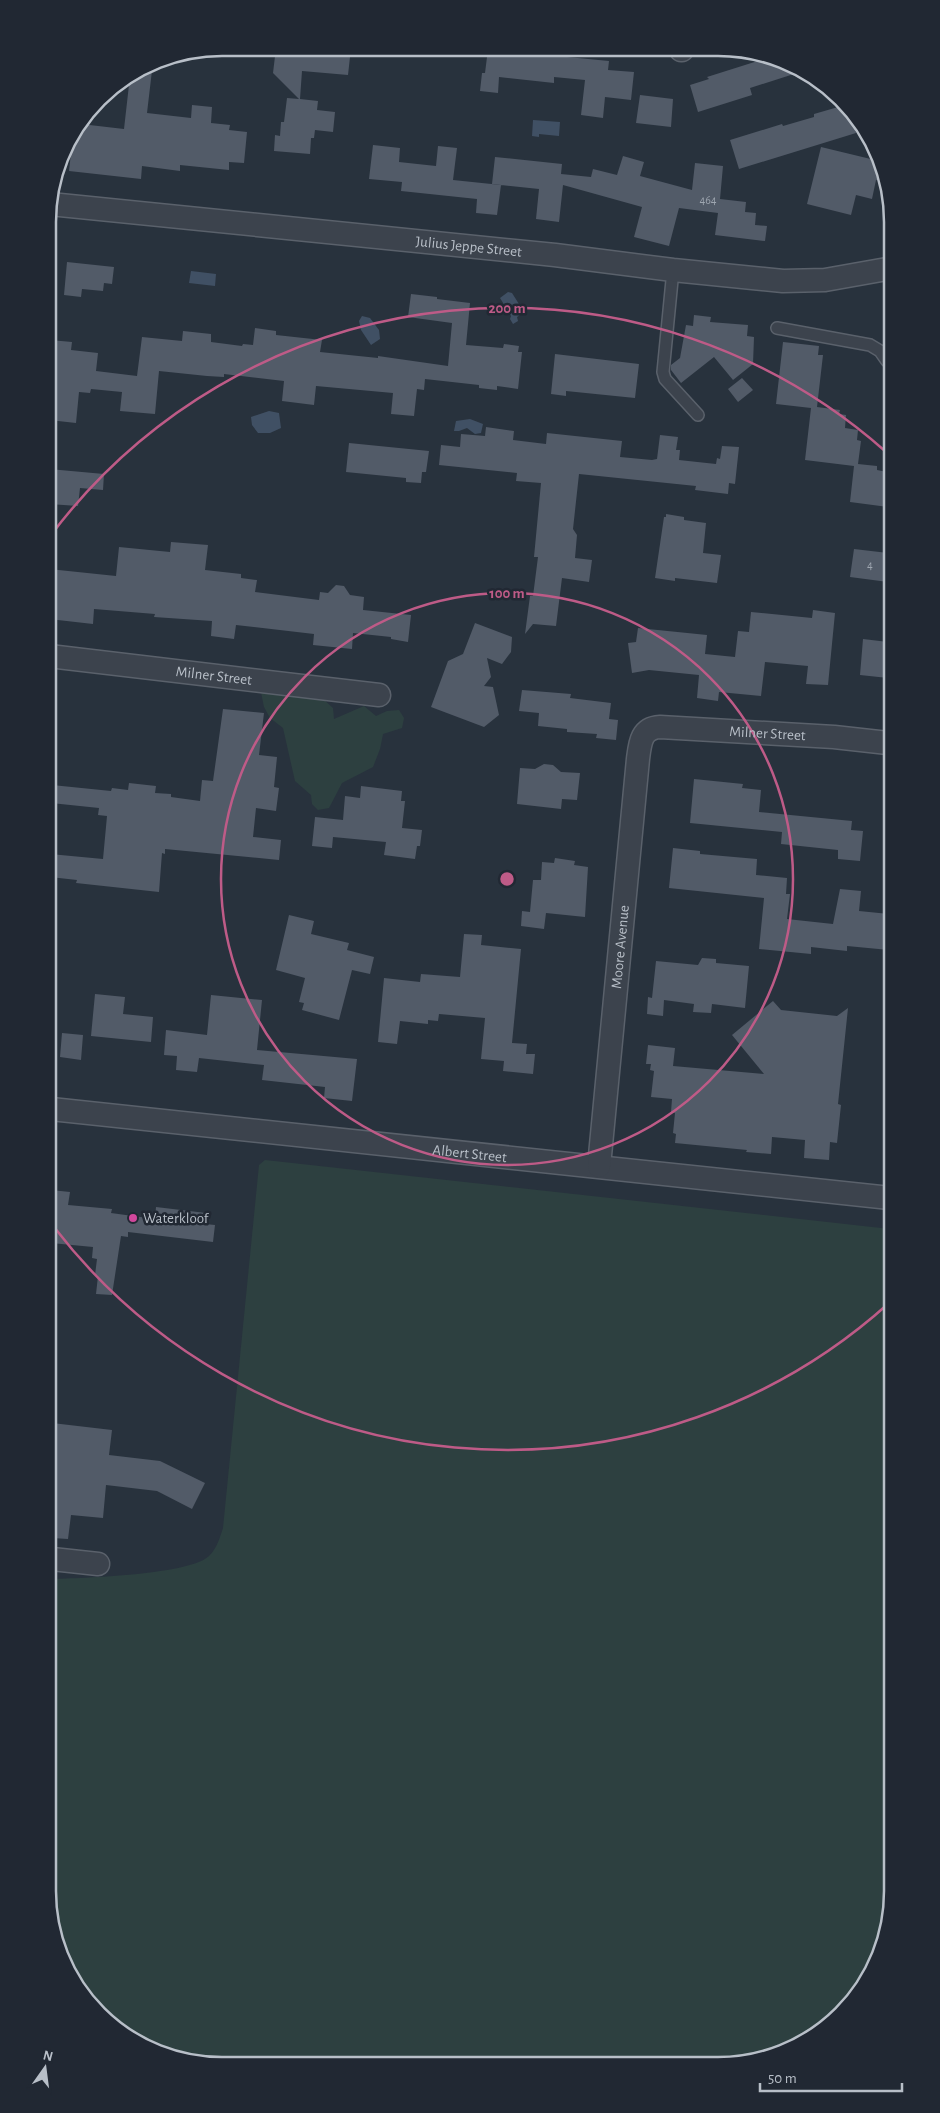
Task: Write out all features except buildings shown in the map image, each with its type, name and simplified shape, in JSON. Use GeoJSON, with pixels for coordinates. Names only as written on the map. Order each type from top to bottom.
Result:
{"type":"FeatureCollection","features":[{"type":"Feature","properties":{"kind":"street","name":"Julius Jeppe Street"},"geometry":{"type":"LineString","coordinates":[[58,205],[564,256],[673,270],[783,281],[841,278],[884,270]]}},
{"type":"Feature","properties":{"kind":"street","name":"Milner Street"},"geometry":{"type":"LineString","coordinates":[[57,657],[379,695]]}},
{"type":"Feature","properties":{"kind":"street","name":"Milner Street"},"geometry":{"type":"LineString","coordinates":[[646,731],[652,727],[660,727],[834,737],[884,743]]}},
{"type":"Feature","properties":{"kind":"street","name":"Moore Avenue"},"geometry":{"type":"LineString","coordinates":[[599,1166],[640,740],[646,731]]}},
{"type":"Feature","properties":{"kind":"street","name":"Albert Street"},"geometry":{"type":"LineString","coordinates":[[56,1110],[883,1197]]}},
{"type":"Feature","properties":{"kind":"street"},"geometry":{"type":"LineString","coordinates":[[56,1560],[98,1564]]}},
{"type":"Feature","properties":{"kind":"lane"},"geometry":{"type":"LineString","coordinates":[[673,270],[663,372],[665,379],[698,415]]}},
{"type":"Feature","properties":{"kind":"lane"},"geometry":{"type":"LineString","coordinates":[[777,328],[870,345],[880,351],[884,356]]}},
{"type":"Feature","properties":{"kind":"shaded area"},"geometry":{"type":"Polygon","coordinates":[[[260,687],[323,699],[333,708],[334,719],[364,706],[376,716],[387,711],[399,710],[404,718],[402,728],[383,734],[373,767],[342,783],[329,808],[318,810],[312,804],[311,795],[295,781],[283,728],[270,718],[264,707],[260,687]]]}},
{"type":"Feature","properties":{"kind":"shaded area"},"geometry":{"type":"Polygon","coordinates":[[[265,1160],[883,1228],[883,1902],[881,1924],[871,1955],[856,1983],[827,2016],[810,2029],[791,2040],[771,2048],[740,2055],[718,2057],[222,2057],[189,2054],[139,2035],[121,2023],[105,2008],[90,1992],[78,1974],[62,1934],[56,1891],[56,1579],[136,1574],[182,1567],[200,1562],[210,1555],[216,1546],[223,1528],[259,1165],[265,1160]]]}},
{"type":"Feature","properties":{"kind":"water"},"geometry":{"type":"Polygon","coordinates":[[[533,120],[560,122],[559,136],[539,134],[539,137],[532,136],[533,120]]]}},
{"type":"Feature","properties":{"kind":"water"},"geometry":{"type":"Polygon","coordinates":[[[191,271],[216,274],[215,286],[189,283],[191,271]]]}},
{"type":"Feature","properties":{"kind":"water"},"geometry":{"type":"Polygon","coordinates":[[[508,292],[512,293],[524,312],[517,317],[518,321],[513,324],[510,319],[511,316],[500,298],[508,292]]]}},
{"type":"Feature","properties":{"kind":"water"},"geometry":{"type":"Polygon","coordinates":[[[362,316],[370,318],[379,330],[380,339],[371,345],[361,330],[359,321],[362,316]]]}},
{"type":"Feature","properties":{"kind":"water"},"geometry":{"type":"Polygon","coordinates":[[[269,411],[279,413],[281,428],[270,433],[258,433],[252,425],[251,417],[269,411]]]}},
{"type":"Feature","properties":{"kind":"water"},"geometry":{"type":"Polygon","coordinates":[[[470,419],[483,424],[481,433],[475,434],[467,428],[454,431],[456,421],[470,419]]]}},
{"type":"Feature","properties":{"kind":"place","name":"Waterkloof"},"geometry":{"type":"Point","coordinates":[133,1218]}}]}
